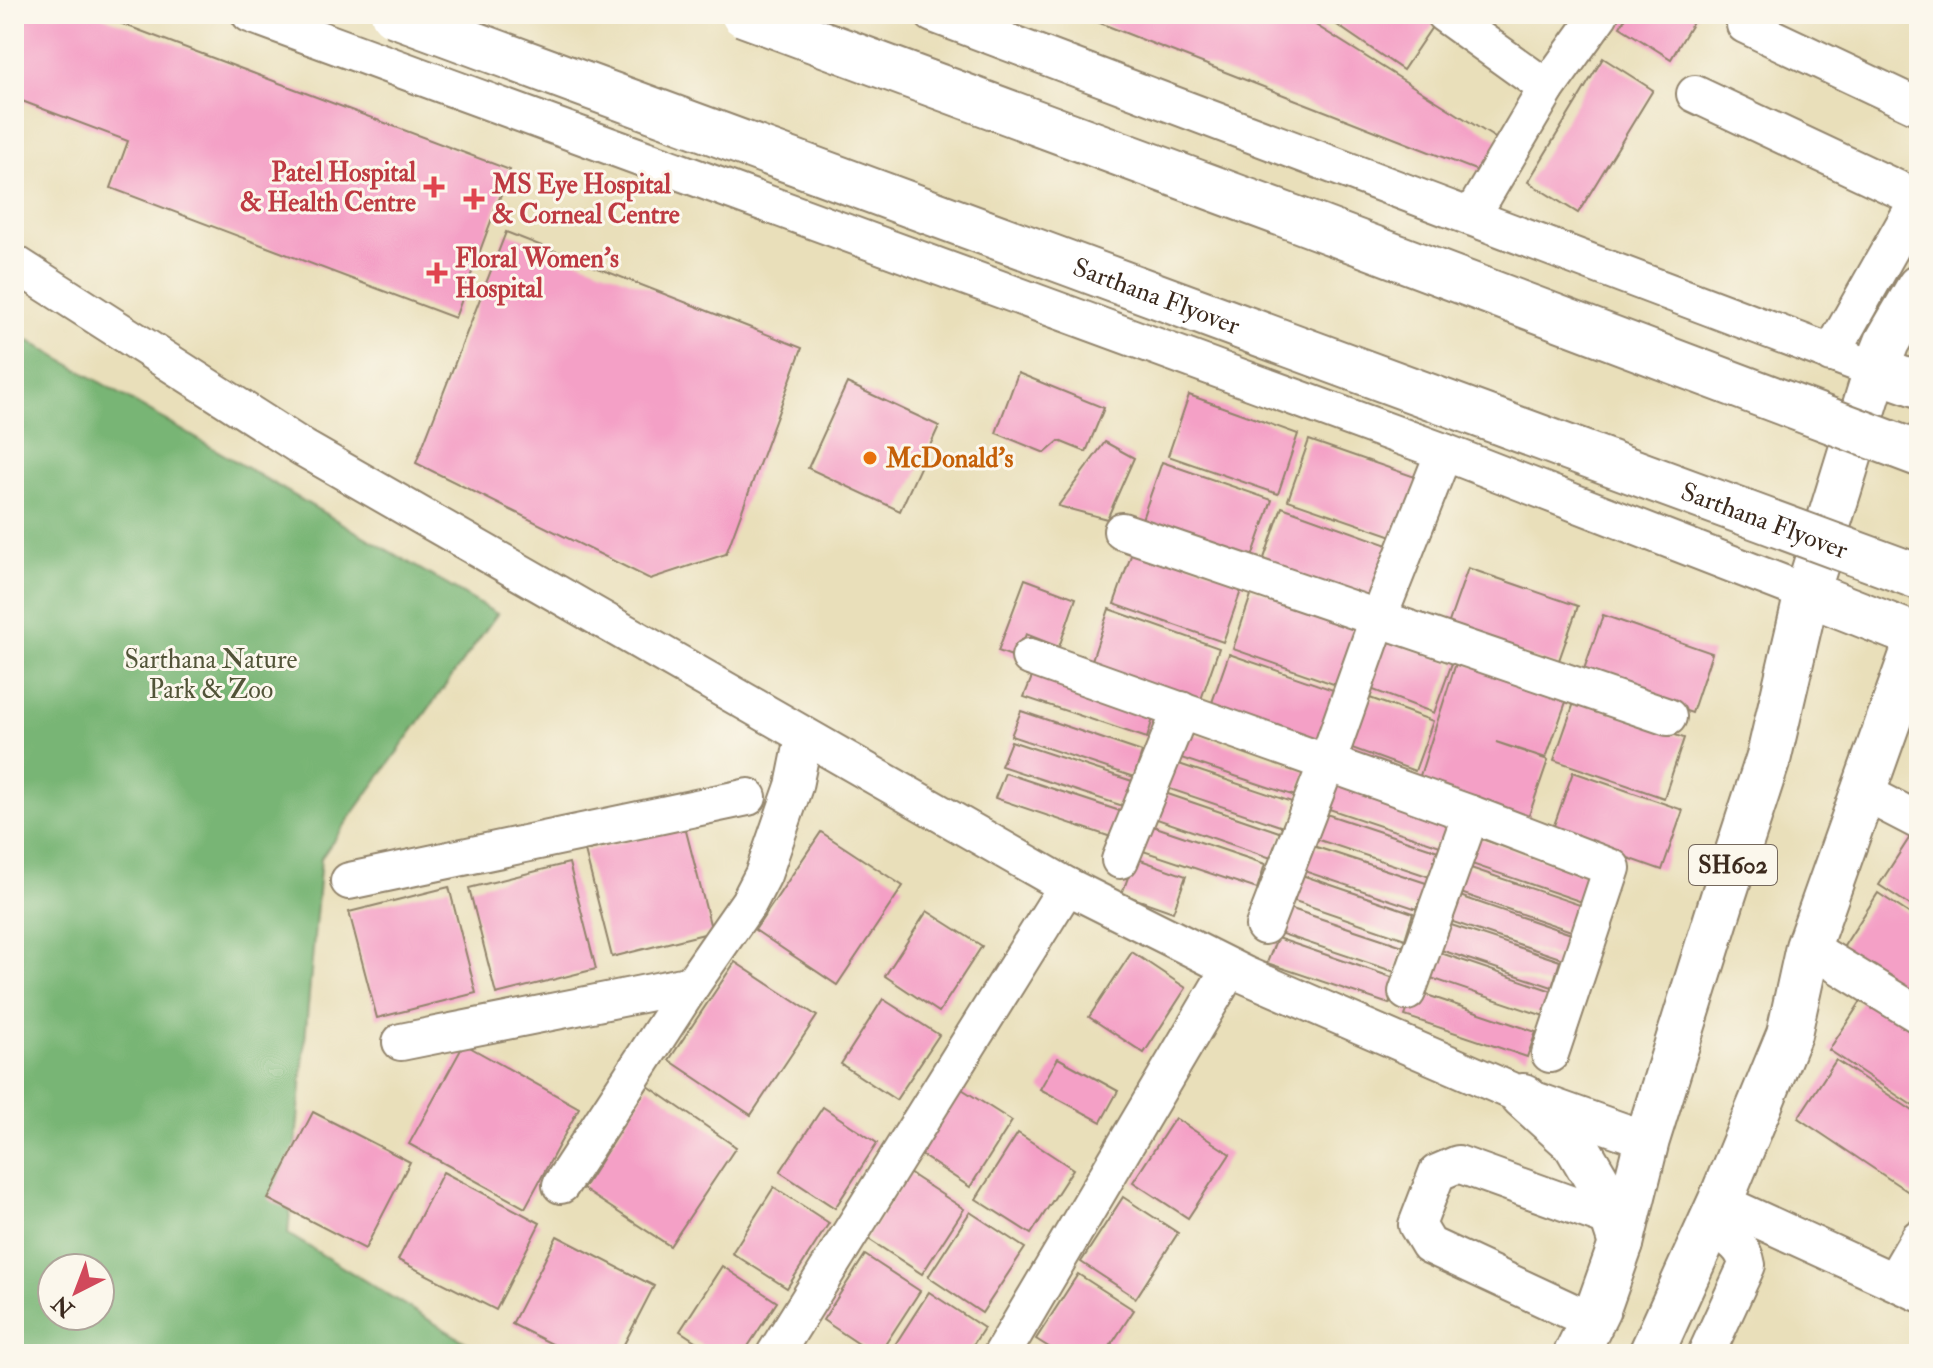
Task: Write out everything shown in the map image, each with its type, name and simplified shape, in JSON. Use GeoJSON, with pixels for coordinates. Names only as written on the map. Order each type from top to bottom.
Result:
{"type":"FeatureCollection","features":[{"type":"Feature","properties":{"kind":"main road","name":"Sarthana Flyover"},"geometry":{"type":"LineString","coordinates":[[393,14],[1919,577]]}},
{"type":"Feature","properties":{"kind":"main road"},"geometry":{"type":"LineString","coordinates":[[743,14],[1919,454]]}},
{"type":"Feature","properties":{"kind":"main road"},"geometry":{"type":"LineString","coordinates":[[1919,287],[1894,347],[1919,385]]}},
{"type":"Feature","properties":{"kind":"main road","name":"SH602"},"geometry":{"type":"LineString","coordinates":[[1584,1338],[1769,756],[1807,593],[1894,347]]}},
{"type":"Feature","properties":{"kind":"main road"},"geometry":{"type":"LineString","coordinates":[[1651,1354],[1714,1214],[1789,1034],[1808,947],[1919,636],[1807,593]]}},
{"type":"Feature","properties":{"kind":"main road"},"geometry":{"type":"LineString","coordinates":[[1523,1096],[1575,1143],[1604,1192],[1617,1232]]}},
{"type":"Feature","properties":{"kind":"street"},"geometry":{"type":"LineString","coordinates":[[250,14],[1444,452],[1807,593]]}},
{"type":"Feature","properties":{"kind":"street"},"geometry":{"type":"LineString","coordinates":[[933,14],[1831,354],[1894,347]]}},
{"type":"Feature","properties":{"kind":"street"},"geometry":{"type":"LineString","coordinates":[[1444,14],[1547,88]]}},
{"type":"Feature","properties":{"kind":"street"},"geometry":{"type":"LineString","coordinates":[[1471,217],[1547,88],[1600,14]]}},
{"type":"Feature","properties":{"kind":"street"},"geometry":{"type":"LineString","coordinates":[[1745,25],[1919,107]]}},
{"type":"Feature","properties":{"kind":"street"},"geometry":{"type":"LineString","coordinates":[[1695,94],[1919,198],[1831,354]]}},
{"type":"Feature","properties":{"kind":"street"},"geometry":{"type":"LineString","coordinates":[[14,263],[303,448],[1067,886],[1230,968],[1523,1096],[1647,1140]]}},
{"type":"Feature","properties":{"kind":"street"},"geometry":{"type":"LineString","coordinates":[[1264,926],[1378,619],[1444,452]]}},
{"type":"Feature","properties":{"kind":"street"},"geometry":{"type":"LineString","coordinates":[[1122,531],[1668,717]]}},
{"type":"Feature","properties":{"kind":"street"},"geometry":{"type":"LineString","coordinates":[[1030,657],[1471,814],[1612,868],[1550,1054]]}},
{"type":"Feature","properties":{"kind":"street"},"geometry":{"type":"LineString","coordinates":[[1120,860],[1181,710]]}},
{"type":"Feature","properties":{"kind":"street"},"geometry":{"type":"LineString","coordinates":[[561,1185],[749,902],[763,875],[789,799],[804,737]]}},
{"type":"Feature","properties":{"kind":"street"},"geometry":{"type":"LineString","coordinates":[[1863,792],[1919,821]]}},
{"type":"Feature","properties":{"kind":"street"},"geometry":{"type":"LineString","coordinates":[[349,881],[748,797],[789,799]]}},
{"type":"Feature","properties":{"kind":"street"},"geometry":{"type":"LineString","coordinates":[[748,797],[763,875]]}},
{"type":"Feature","properties":{"kind":"street"},"geometry":{"type":"LineString","coordinates":[[1407,992],[1471,814]]}},
{"type":"Feature","properties":{"kind":"street"},"geometry":{"type":"LineString","coordinates":[[775,1354],[1067,886]]}},
{"type":"Feature","properties":{"kind":"street"},"geometry":{"type":"LineString","coordinates":[[1808,947],[1919,1015]]}},
{"type":"Feature","properties":{"kind":"street"},"geometry":{"type":"LineString","coordinates":[[1002,1354],[1230,968]]}},
{"type":"Feature","properties":{"kind":"street"},"geometry":{"type":"LineString","coordinates":[[401,1042],[692,984]]}},
{"type":"Feature","properties":{"kind":"street"},"geometry":{"type":"LineString","coordinates":[[1584,1338],[1429,1245],[1417,1225],[1437,1173],[1458,1164],[1617,1232]]}},
{"type":"Feature","properties":{"kind":"street"},"geometry":{"type":"LineString","coordinates":[[1714,1214],[1906,1287],[1919,1238]]}},
{"type":"Feature","properties":{"kind":"street"},"geometry":{"type":"LineString","coordinates":[[1706,1354],[1747,1265],[1742,1248],[1714,1214]]}},
{"type":"Feature","properties":{"kind":"green space","name":"Sarthana Nature Park & Zoo"},"geometry":{"type":"Polygon","coordinates":[[[14,332],[497,614],[321,858],[288,1234],[485,1354],[14,1354],[14,332]]]}},
{"type":"Feature","properties":{"kind":"building"},"geometry":{"type":"Polygon","coordinates":[[[14,14],[96,14],[510,170],[455,318],[111,188],[128,141],[14,98],[14,14]]]}},
{"type":"Feature","properties":{"kind":"building"},"geometry":{"type":"Polygon","coordinates":[[[1077,14],[1298,14],[1500,141],[1483,173],[1077,14]]]}},
{"type":"Feature","properties":{"kind":"building"},"geometry":{"type":"Polygon","coordinates":[[[1321,14],[1432,14],[1438,18],[1403,70],[1321,14]]]}},
{"type":"Feature","properties":{"kind":"building"},"geometry":{"type":"Polygon","coordinates":[[[1628,14],[1698,14],[1671,59],[1620,27],[1628,14]]]}},
{"type":"Feature","properties":{"kind":"building"},"geometry":{"type":"Polygon","coordinates":[[[1603,58],[1653,90],[1578,213],[1528,182],[1603,58]]]}},
{"type":"Feature","properties":{"kind":"building"},"geometry":{"type":"Polygon","coordinates":[[[506,232],[802,348],[726,554],[650,579],[416,463],[506,232]]]}},
{"type":"Feature","properties":{"kind":"building"},"geometry":{"type":"Polygon","coordinates":[[[1018,373],[1104,408],[1086,452],[1059,441],[1045,453],[996,433],[1018,373]]]}},
{"type":"Feature","properties":{"kind":"building"},"geometry":{"type":"Polygon","coordinates":[[[847,383],[939,426],[900,511],[808,468],[847,383]]]}},
{"type":"Feature","properties":{"kind":"building"},"geometry":{"type":"Polygon","coordinates":[[[1189,395],[1298,434],[1278,494],[1168,456],[1189,395]]]}},
{"type":"Feature","properties":{"kind":"building"},"geometry":{"type":"Polygon","coordinates":[[[1309,440],[1418,478],[1398,538],[1288,500],[1309,440]]]}},
{"type":"Feature","properties":{"kind":"building"},"geometry":{"type":"Polygon","coordinates":[[[1105,442],[1134,458],[1107,519],[1058,506],[1105,442]]]}},
{"type":"Feature","properties":{"kind":"building"},"geometry":{"type":"Polygon","coordinates":[[[1162,462],[1272,500],[1251,560],[1141,522],[1162,462]]]}},
{"type":"Feature","properties":{"kind":"building"},"geometry":{"type":"Polygon","coordinates":[[[1282,507],[1391,546],[1371,606],[1261,567],[1282,507]]]}},
{"type":"Feature","properties":{"kind":"building"},"geometry":{"type":"Polygon","coordinates":[[[1135,544],[1244,582],[1223,642],[1114,604],[1135,544]]]}},
{"type":"Feature","properties":{"kind":"building"},"geometry":{"type":"Polygon","coordinates":[[[1468,568],[1578,606],[1557,666],[1447,628],[1468,568]]]}},
{"type":"Feature","properties":{"kind":"building"},"geometry":{"type":"Polygon","coordinates":[[[1025,579],[1076,598],[1059,647],[1026,634],[1017,658],[998,651],[1025,579]]]}},
{"type":"Feature","properties":{"kind":"building"},"geometry":{"type":"Polygon","coordinates":[[[1253,589],[1362,627],[1342,687],[1233,649],[1253,589]]]}},
{"type":"Feature","properties":{"kind":"building"},"geometry":{"type":"Polygon","coordinates":[[[1109,609],[1219,648],[1198,708],[1089,669],[1109,609]]]}},
{"type":"Feature","properties":{"kind":"building"},"geometry":{"type":"Polygon","coordinates":[[[1603,615],[1712,653],[1692,713],[1582,675],[1603,615]]]}},
{"type":"Feature","properties":{"kind":"building"},"geometry":{"type":"Polygon","coordinates":[[[1378,636],[1452,663],[1434,713],[1360,685],[1378,636]]]}},
{"type":"Feature","properties":{"kind":"building"},"geometry":{"type":"Polygon","coordinates":[[[1229,654],[1339,692],[1318,752],[1208,714],[1229,654]]]}},
{"type":"Feature","properties":{"kind":"building"},"geometry":{"type":"Polygon","coordinates":[[[1457,660],[1567,699],[1546,758],[1496,742],[1548,760],[1527,821],[1418,782],[1457,660]]]}},
{"type":"Feature","properties":{"kind":"building"},"geometry":{"type":"Polygon","coordinates":[[[1034,672],[1155,712],[1147,738],[1024,697],[1034,672]]]}},
{"type":"Feature","properties":{"kind":"building"},"geometry":{"type":"Polygon","coordinates":[[[1359,694],[1433,721],[1415,771],[1341,744],[1359,694]]]}},
{"type":"Feature","properties":{"kind":"building"},"geometry":{"type":"Polygon","coordinates":[[[1575,700],[1684,738],[1664,798],[1554,760],[1575,700]]]}},
{"type":"Feature","properties":{"kind":"building"},"geometry":{"type":"Polygon","coordinates":[[[1021,711],[1142,752],[1134,777],[1011,736],[1021,711]]]}},
{"type":"Feature","properties":{"kind":"building"},"geometry":{"type":"Polygon","coordinates":[[[1185,731],[1306,771],[1298,797],[1175,756],[1185,731]]]}},
{"type":"Feature","properties":{"kind":"building"},"geometry":{"type":"Polygon","coordinates":[[[1011,741],[1132,781],[1123,806],[1001,766],[1011,741]]]}},
{"type":"Feature","properties":{"kind":"building"},"geometry":{"type":"Polygon","coordinates":[[[1173,762],[1295,803],[1286,828],[1164,787],[1173,762]]]}},
{"type":"Feature","properties":{"kind":"building"},"geometry":{"type":"Polygon","coordinates":[[[1573,772],[1683,810],[1662,870],[1552,831],[1573,772]]]}},
{"type":"Feature","properties":{"kind":"building"},"geometry":{"type":"Polygon","coordinates":[[[1005,773],[1126,813],[1117,839],[995,798],[1005,773]]]}},
{"type":"Feature","properties":{"kind":"building"},"geometry":{"type":"Polygon","coordinates":[[[1330,781],[1451,821],[1443,847],[1320,806],[1330,781]]]}},
{"type":"Feature","properties":{"kind":"building"},"geometry":{"type":"Polygon","coordinates":[[[1162,792],[1282,833],[1274,859],[1151,817],[1162,792]]]}},
{"type":"Feature","properties":{"kind":"building"},"geometry":{"type":"Polygon","coordinates":[[[1317,811],[1438,851],[1430,877],[1307,836],[1317,811]]]}},
{"type":"Feature","properties":{"kind":"building"},"geometry":{"type":"Polygon","coordinates":[[[1144,823],[1265,864],[1257,889],[1134,848],[1144,823]]]}},
{"type":"Feature","properties":{"kind":"building"},"geometry":{"type":"Polygon","coordinates":[[[1919,823],[1919,911],[1879,885],[1919,823]]]}},
{"type":"Feature","properties":{"kind":"building"},"geometry":{"type":"Polygon","coordinates":[[[685,827],[712,932],[612,957],[585,851],[685,827]]]}},
{"type":"Feature","properties":{"kind":"building"},"geometry":{"type":"Polygon","coordinates":[[[821,832],[903,886],[837,985],[755,930],[821,832]]]}},
{"type":"Feature","properties":{"kind":"building"},"geometry":{"type":"Polygon","coordinates":[[[1473,836],[1593,877],[1585,903],[1463,861],[1473,836]]]}},
{"type":"Feature","properties":{"kind":"building"},"geometry":{"type":"Polygon","coordinates":[[[1307,844],[1429,884],[1420,910],[1298,869],[1307,844]]]}},
{"type":"Feature","properties":{"kind":"building"},"geometry":{"type":"Polygon","coordinates":[[[1135,858],[1186,876],[1173,912],[1122,894],[1135,858]]]}},
{"type":"Feature","properties":{"kind":"building"},"geometry":{"type":"Polygon","coordinates":[[[569,863],[596,969],[496,994],[469,888],[569,863]]]}},
{"type":"Feature","properties":{"kind":"building"},"geometry":{"type":"Polygon","coordinates":[[[1462,865],[1583,906],[1574,932],[1452,890],[1462,865]]]}},
{"type":"Feature","properties":{"kind":"building"},"geometry":{"type":"Polygon","coordinates":[[[1293,872],[1413,913],[1405,939],[1283,897],[1293,872]]]}},
{"type":"Feature","properties":{"kind":"building"},"geometry":{"type":"Polygon","coordinates":[[[449,887],[476,993],[377,1018],[349,912],[449,887]]]}},
{"type":"Feature","properties":{"kind":"building"},"geometry":{"type":"Polygon","coordinates":[[[1451,893],[1571,934],[1563,959],[1441,918],[1451,893]]]}},
{"type":"Feature","properties":{"kind":"building"},"geometry":{"type":"Polygon","coordinates":[[[1878,893],[1919,920],[1919,1005],[1839,954],[1878,893]]]}},
{"type":"Feature","properties":{"kind":"building"},"geometry":{"type":"Polygon","coordinates":[[[1283,906],[1403,946],[1395,972],[1273,931],[1283,906]]]}},
{"type":"Feature","properties":{"kind":"building"},"geometry":{"type":"Polygon","coordinates":[[[927,911],[982,946],[939,1012],[885,976],[927,911]]]}},
{"type":"Feature","properties":{"kind":"building"},"geometry":{"type":"Polygon","coordinates":[[[1439,921],[1560,961],[1552,987],[1429,946],[1439,921]]]}},
{"type":"Feature","properties":{"kind":"building"},"geometry":{"type":"Polygon","coordinates":[[[1277,938],[1397,979],[1389,1004],[1267,963],[1277,938]]]}},
{"type":"Feature","properties":{"kind":"building"},"geometry":{"type":"Polygon","coordinates":[[[1432,950],[1552,991],[1544,1016],[1422,975],[1432,950]]]}},
{"type":"Feature","properties":{"kind":"building"},"geometry":{"type":"Polygon","coordinates":[[[1132,952],[1186,988],[1144,1053],[1089,1017],[1132,952]]]}},
{"type":"Feature","properties":{"kind":"building"},"geometry":{"type":"Polygon","coordinates":[[[735,962],[817,1016],[751,1115],[669,1060],[735,962]]]}},
{"type":"Feature","properties":{"kind":"building"},"geometry":{"type":"Polygon","coordinates":[[[1415,991],[1536,1032],[1527,1057],[1405,1016],[1415,991]]]}},
{"type":"Feature","properties":{"kind":"building"},"geometry":{"type":"Polygon","coordinates":[[[1867,992],[1919,1026],[1919,1110],[1829,1050],[1867,992]]]}},
{"type":"Feature","properties":{"kind":"building"},"geometry":{"type":"Polygon","coordinates":[[[883,999],[939,1035],[896,1100],[841,1064],[883,999]]]}},
{"type":"Feature","properties":{"kind":"building"},"geometry":{"type":"Polygon","coordinates":[[[464,1044],[579,1108],[525,1208],[409,1144],[464,1044]]]}},
{"type":"Feature","properties":{"kind":"building"},"geometry":{"type":"Polygon","coordinates":[[[1058,1058],[1118,1091],[1101,1122],[1040,1089],[1058,1058]]]}},
{"type":"Feature","properties":{"kind":"building"},"geometry":{"type":"Polygon","coordinates":[[[1836,1060],[1919,1115],[1919,1199],[1798,1118],[1836,1060]]]}},
{"type":"Feature","properties":{"kind":"building"},"geometry":{"type":"Polygon","coordinates":[[[648,1086],[736,1147],[670,1246],[583,1189],[648,1086]]]}},
{"type":"Feature","properties":{"kind":"building"},"geometry":{"type":"Polygon","coordinates":[[[957,1086],[1012,1121],[970,1187],[915,1151],[957,1086]]]}},
{"type":"Feature","properties":{"kind":"building"},"geometry":{"type":"Polygon","coordinates":[[[823,1107],[877,1143],[835,1208],[780,1172],[823,1107]]]}},
{"type":"Feature","properties":{"kind":"building"},"geometry":{"type":"Polygon","coordinates":[[[313,1112],[410,1162],[365,1249],[268,1199],[313,1112]]]}},
{"type":"Feature","properties":{"kind":"building"},"geometry":{"type":"Polygon","coordinates":[[[1175,1118],[1230,1154],[1188,1218],[1133,1182],[1175,1118]]]}},
{"type":"Feature","properties":{"kind":"building"},"geometry":{"type":"Polygon","coordinates":[[[1018,1133],[1073,1169],[1031,1234],[976,1199],[1018,1133]]]}},
{"type":"Feature","properties":{"kind":"building"},"geometry":{"type":"Polygon","coordinates":[[[443,1172],[540,1223],[496,1310],[398,1260],[443,1172]]]}},
{"type":"Feature","properties":{"kind":"building"},"geometry":{"type":"Polygon","coordinates":[[[909,1173],[964,1209],[922,1274],[867,1238],[909,1173]]]}},
{"type":"Feature","properties":{"kind":"building"},"geometry":{"type":"Polygon","coordinates":[[[774,1187],[829,1223],[787,1288],[732,1253],[774,1187]]]}},
{"type":"Feature","properties":{"kind":"building"},"geometry":{"type":"Polygon","coordinates":[[[1123,1197],[1178,1233],[1136,1298],[1081,1262],[1123,1197]]]}},
{"type":"Feature","properties":{"kind":"building"},"geometry":{"type":"Polygon","coordinates":[[[970,1212],[1025,1248],[982,1313],[928,1277],[970,1212]]]}},
{"type":"Feature","properties":{"kind":"building"},"geometry":{"type":"Polygon","coordinates":[[[557,1236],[654,1286],[619,1354],[572,1354],[512,1324],[557,1236]]]}},
{"type":"Feature","properties":{"kind":"building"},"geometry":{"type":"Polygon","coordinates":[[[865,1255],[920,1291],[879,1354],[874,1354],[823,1320],[865,1255]]]}},
{"type":"Feature","properties":{"kind":"building"},"geometry":{"type":"Polygon","coordinates":[[[722,1266],[777,1302],[743,1354],[715,1354],[680,1331],[722,1266]]]}},
{"type":"Feature","properties":{"kind":"building"},"geometry":{"type":"Polygon","coordinates":[[[1078,1274],[1134,1310],[1105,1354],[1060,1354],[1036,1339],[1078,1274]]]}},
{"type":"Feature","properties":{"kind":"building"},"geometry":{"type":"Polygon","coordinates":[[[929,1292],[984,1328],[967,1354],[889,1354],[929,1292]]]}},
{"type":"Feature","properties":{"kind":"place","name":"Patel Hospital & Health Centre"},"geometry":{"type":"Point","coordinates":[434,187]}},
{"type":"Feature","properties":{"kind":"place","name":"MS Eye Hospital & Corneal Centre"},"geometry":{"type":"Point","coordinates":[474,199]}},
{"type":"Feature","properties":{"kind":"place","name":"Floral Women's Hospital"},"geometry":{"type":"Point","coordinates":[437,273]}},
{"type":"Feature","properties":{"kind":"place","name":"McDonald's"},"geometry":{"type":"Point","coordinates":[870,458]}}]}
